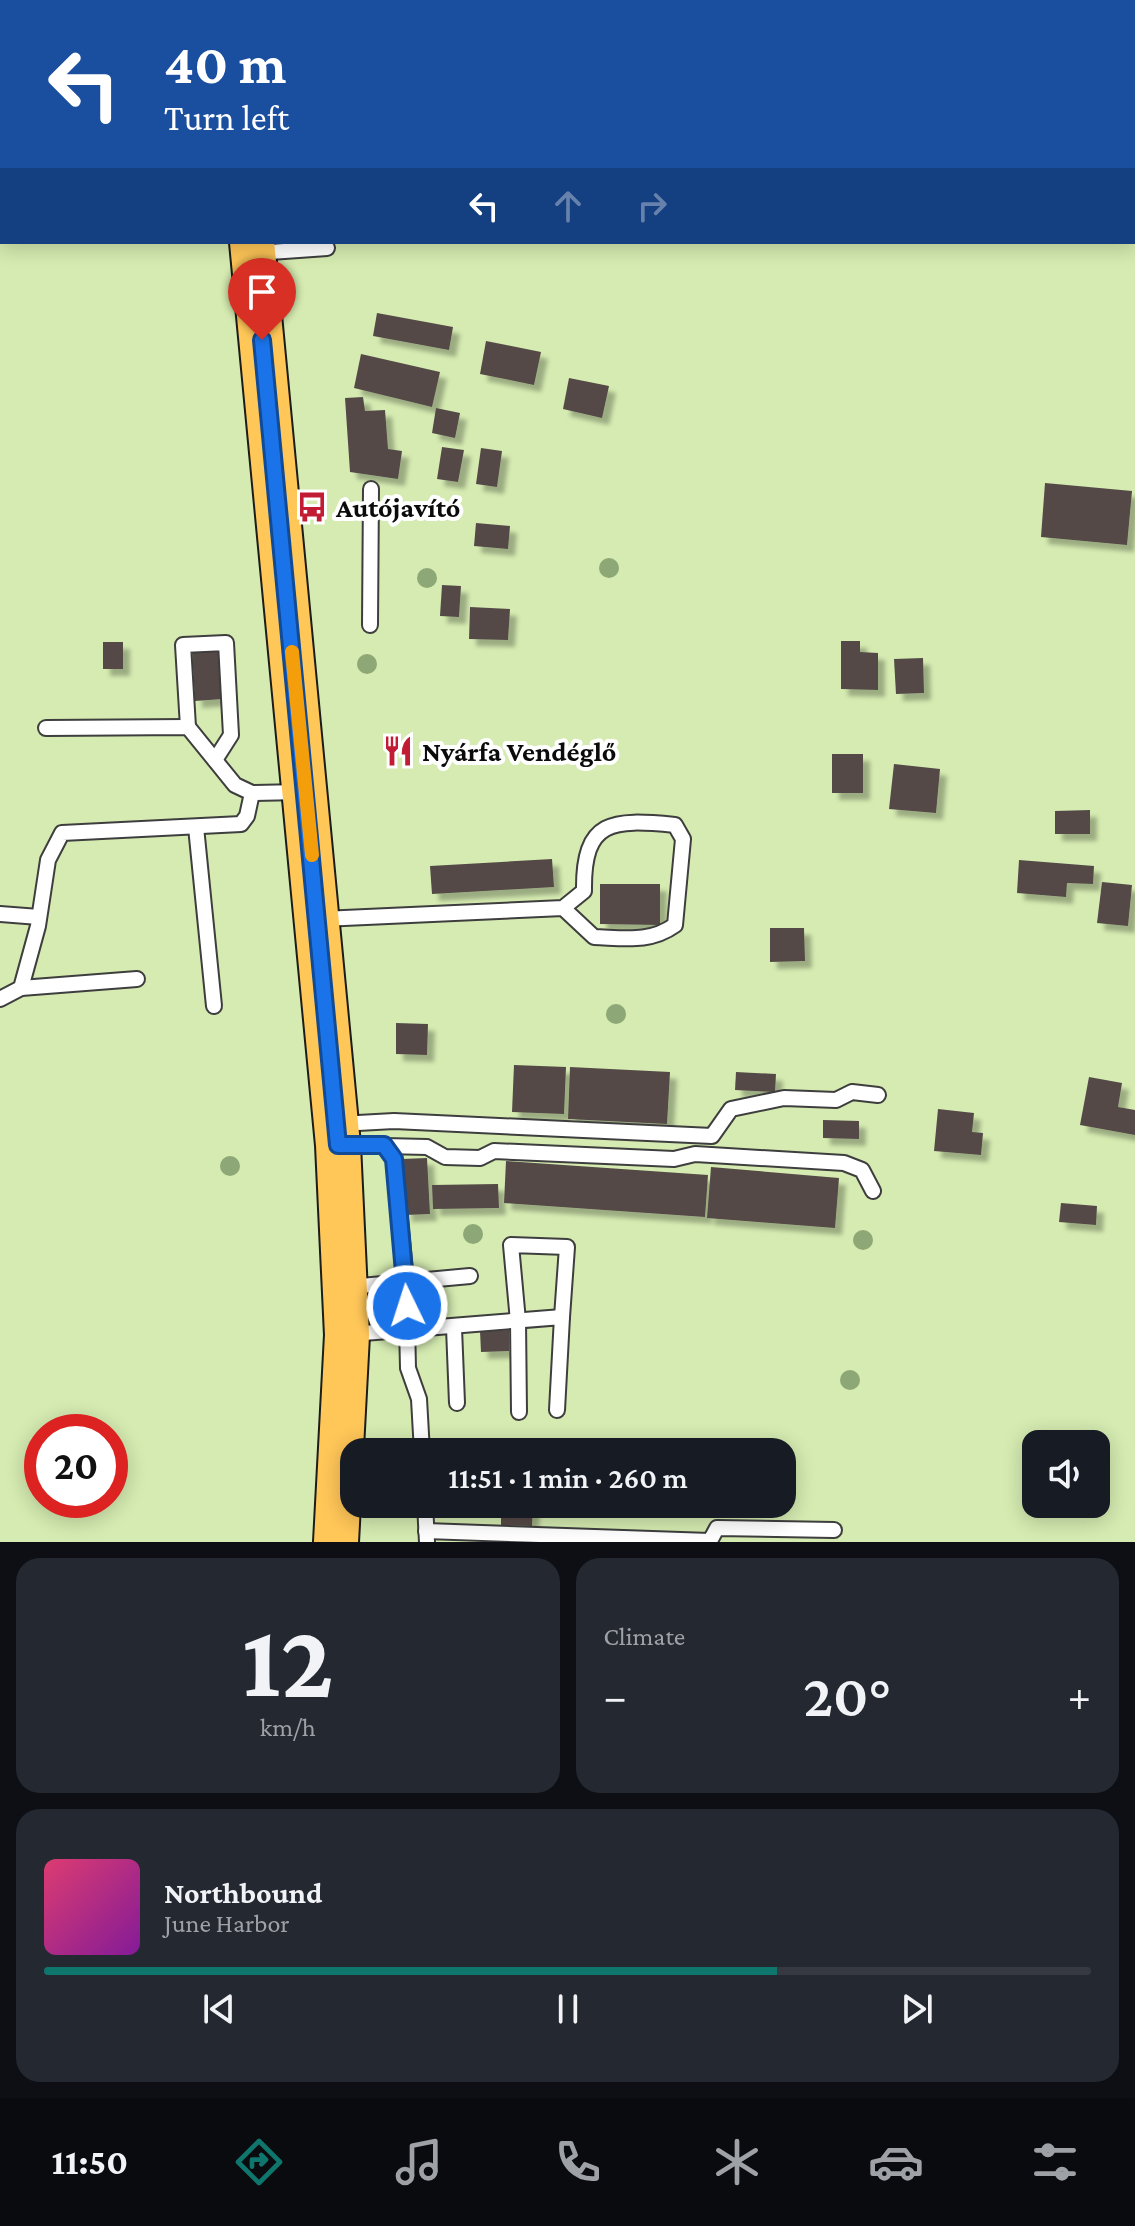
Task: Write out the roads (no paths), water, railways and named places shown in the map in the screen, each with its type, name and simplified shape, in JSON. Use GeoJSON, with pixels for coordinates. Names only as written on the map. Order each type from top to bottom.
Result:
{"type":"FeatureCollection","features":[{"type":"Feature","properties":{"kind":"main road"},"geometry":{"type":"LineString","coordinates":[[253,248],[337,1134],[347,1335],[336,1542]]}},
{"type":"Feature","properties":{"kind":"lane"},"geometry":{"type":"LineString","coordinates":[[253,248],[327,248]]}},
{"type":"Feature","properties":{"kind":"lane"},"geometry":{"type":"LineString","coordinates":[[370,625],[371,489]]}},
{"type":"Feature","properties":{"kind":"lane"},"geometry":{"type":"LineString","coordinates":[[215,760],[231,735],[226,643],[183,645],[188,727],[235,785],[252,793],[305,792]]}},
{"type":"Feature","properties":{"kind":"lane"},"geometry":{"type":"LineString","coordinates":[[46,728],[188,727]]}},
{"type":"Feature","properties":{"kind":"lane"},"geometry":{"type":"LineString","coordinates":[[21,988],[39,917],[48,860],[62,833],[241,824],[247,816],[252,793]]}},
{"type":"Feature","properties":{"kind":"lane"},"geometry":{"type":"LineString","coordinates":[[318,919],[563,908],[584,891],[584,859],[594,836],[611,826],[645,823],[675,825],[683,839],[675,925],[659,936],[645,939],[594,937],[563,908]]}},
{"type":"Feature","properties":{"kind":"lane"},"geometry":{"type":"LineString","coordinates":[[196,827],[214,1006]]}},
{"type":"Feature","properties":{"kind":"lane"},"geometry":{"type":"LineString","coordinates":[[0,914],[39,917]]}},
{"type":"Feature","properties":{"kind":"lane"},"geometry":{"type":"LineString","coordinates":[[0,999],[21,988],[137,979]]}},
{"type":"Feature","properties":{"kind":"lane"},"geometry":{"type":"LineString","coordinates":[[337,1134],[394,1121],[712,1136],[731,1109],[784,1098],[836,1100],[852,1092],[878,1095]]}},
{"type":"Feature","properties":{"kind":"lane"},"geometry":{"type":"LineString","coordinates":[[337,1134],[384,1145],[427,1147],[445,1157],[480,1158],[494,1151],[674,1159],[695,1154],[844,1163],[862,1170],[873,1191]]}},
{"type":"Feature","properties":{"kind":"lane"},"geometry":{"type":"LineString","coordinates":[[384,1145],[394,1159],[406,1281],[408,1368],[419,1399],[421,1438]]}},
{"type":"Feature","properties":{"kind":"lane"},"geometry":{"type":"LineString","coordinates":[[519,1412],[518,1321],[511,1245],[567,1247],[557,1410]]}},
{"type":"Feature","properties":{"kind":"lane"},"geometry":{"type":"LineString","coordinates":[[346,1287],[470,1276]]}},
{"type":"Feature","properties":{"kind":"lane"},"geometry":{"type":"LineString","coordinates":[[347,1335],[562,1317]]}},
{"type":"Feature","properties":{"kind":"lane"},"geometry":{"type":"LineString","coordinates":[[454,1328],[457,1403]]}},
{"type":"Feature","properties":{"kind":"lane"},"geometry":{"type":"LineString","coordinates":[[427,1537],[710,1541],[717,1528],[834,1530]]}},
{"type":"Feature","properties":{"kind":"place","name":"Autójavító"},"geometry":{"type":"Point","coordinates":[312,507]}},
{"type":"Feature","properties":{"kind":"place","name":"Nyárfa Vendéglő"},"geometry":{"type":"Point","coordinates":[398,751]}}]}
